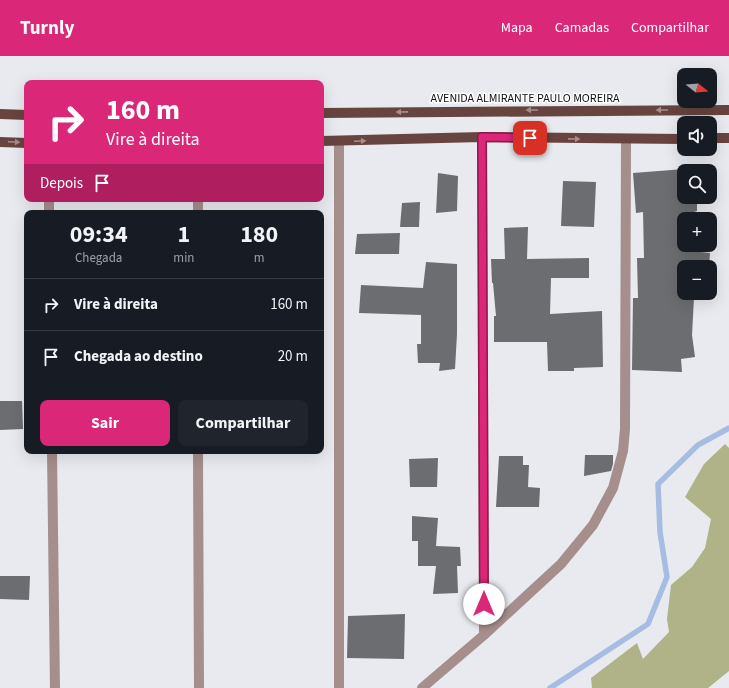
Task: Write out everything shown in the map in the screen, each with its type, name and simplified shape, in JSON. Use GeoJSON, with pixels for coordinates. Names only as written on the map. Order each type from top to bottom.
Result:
{"type":"FeatureCollection","features":[{"type":"Feature","properties":{"kind":"main road","name":"AVENIDA ALMIRANTE PAULO MOREIRA"},"geometry":{"type":"LineString","coordinates":[[324,113],[729,110]]}},
{"type":"Feature","properties":{"kind":"main road"},"geometry":{"type":"LineString","coordinates":[[0,114],[24,115]]}},
{"type":"Feature","properties":{"kind":"main road"},"geometry":{"type":"LineString","coordinates":[[324,141],[482,137],[626,140],[677,139]]}},
{"type":"Feature","properties":{"kind":"main road"},"geometry":{"type":"LineString","coordinates":[[717,138],[729,138]]}},
{"type":"Feature","properties":{"kind":"main road"},"geometry":{"type":"LineString","coordinates":[[0,142],[24,143]]}},
{"type":"Feature","properties":{"kind":"street"},"geometry":{"type":"LineString","coordinates":[[482,137],[484,635]]}},
{"type":"Feature","properties":{"kind":"street"},"geometry":{"type":"LineString","coordinates":[[422,688],[484,635],[561,564],[593,525],[613,488],[623,451],[625,430],[626,140]]}},
{"type":"Feature","properties":{"kind":"street"},"geometry":{"type":"LineString","coordinates":[[339,141],[339,688]]}},
{"type":"Feature","properties":{"kind":"street"},"geometry":{"type":"LineString","coordinates":[[52,454],[55,688]]}},
{"type":"Feature","properties":{"kind":"street"},"geometry":{"type":"LineString","coordinates":[[198,454],[199,688]]}},
{"type":"Feature","properties":{"kind":"green space"},"geometry":{"type":"Polygon","coordinates":[[[725,444],[729,448],[729,671],[708,688],[592,688],[591,678],[637,643],[643,659],[669,632],[667,619],[671,585],[692,567],[705,548],[711,519],[685,497],[704,464],[725,444]]]}},
{"type":"Feature","properties":{"kind":"building"},"geometry":{"type":"Polygon","coordinates":[[[677,170],[677,204],[697,204],[697,211],[677,212],[677,252],[710,253],[710,260],[677,260],[677,300],[694,300],[692,335],[695,357],[681,359],[682,372],[632,370],[633,298],[638,298],[637,258],[644,258],[643,212],[636,213],[633,173],[677,170]]]}},
{"type":"Feature","properties":{"kind":"building"},"geometry":{"type":"Polygon","coordinates":[[[438,173],[458,176],[457,211],[436,213],[438,173]]]}},
{"type":"Feature","properties":{"kind":"building"},"geometry":{"type":"Polygon","coordinates":[[[563,181],[596,182],[594,227],[561,226],[563,181]]]}},
{"type":"Feature","properties":{"kind":"building"},"geometry":{"type":"Polygon","coordinates":[[[420,202],[419,227],[400,227],[402,203],[420,202]]]}},
{"type":"Feature","properties":{"kind":"building"},"geometry":{"type":"Polygon","coordinates":[[[528,227],[527,259],[589,258],[589,278],[551,278],[550,314],[602,311],[603,367],[574,368],[574,371],[548,371],[547,342],[494,342],[494,316],[496,316],[491,259],[505,259],[504,228],[528,227]]]}},
{"type":"Feature","properties":{"kind":"building"},"geometry":{"type":"Polygon","coordinates":[[[400,233],[399,254],[355,254],[357,234],[400,233]]]}},
{"type":"Feature","properties":{"kind":"building"},"geometry":{"type":"Polygon","coordinates":[[[426,262],[457,264],[457,334],[455,369],[439,371],[440,363],[418,363],[417,344],[421,344],[421,315],[359,313],[361,285],[423,288],[426,262]]]}},
{"type":"Feature","properties":{"kind":"building"},"geometry":{"type":"Polygon","coordinates":[[[0,401],[22,401],[23,429],[0,430],[0,401]]]}},
{"type":"Feature","properties":{"kind":"building"},"geometry":{"type":"Polygon","coordinates":[[[585,455],[613,455],[611,471],[584,476],[585,455]]]}},
{"type":"Feature","properties":{"kind":"building"},"geometry":{"type":"Polygon","coordinates":[[[499,456],[523,456],[523,465],[529,465],[528,487],[540,488],[539,507],[496,507],[499,456]]]}},
{"type":"Feature","properties":{"kind":"building"},"geometry":{"type":"Polygon","coordinates":[[[438,458],[437,487],[410,487],[409,459],[438,458]]]}},
{"type":"Feature","properties":{"kind":"building"},"geometry":{"type":"Polygon","coordinates":[[[412,516],[438,518],[436,546],[460,547],[461,566],[457,566],[458,593],[433,594],[436,566],[418,566],[418,541],[412,541],[412,516]]]}},
{"type":"Feature","properties":{"kind":"building"},"geometry":{"type":"Polygon","coordinates":[[[0,576],[30,576],[29,600],[0,599],[0,576]]]}},
{"type":"Feature","properties":{"kind":"building"},"geometry":{"type":"Polygon","coordinates":[[[405,614],[404,659],[347,658],[348,616],[405,614]]]}},
{"type":"Feature","properties":{"kind":"waterway"},"geometry":{"type":"LineString","coordinates":[[550,688],[648,624],[667,577],[660,532],[658,484],[698,445],[729,428]]}},
{"type":"Feature","properties":{"kind":"route"},"geometry":{"type":"LineString","coordinates":[[484,604],[482,137],[530,138]]}}]}
